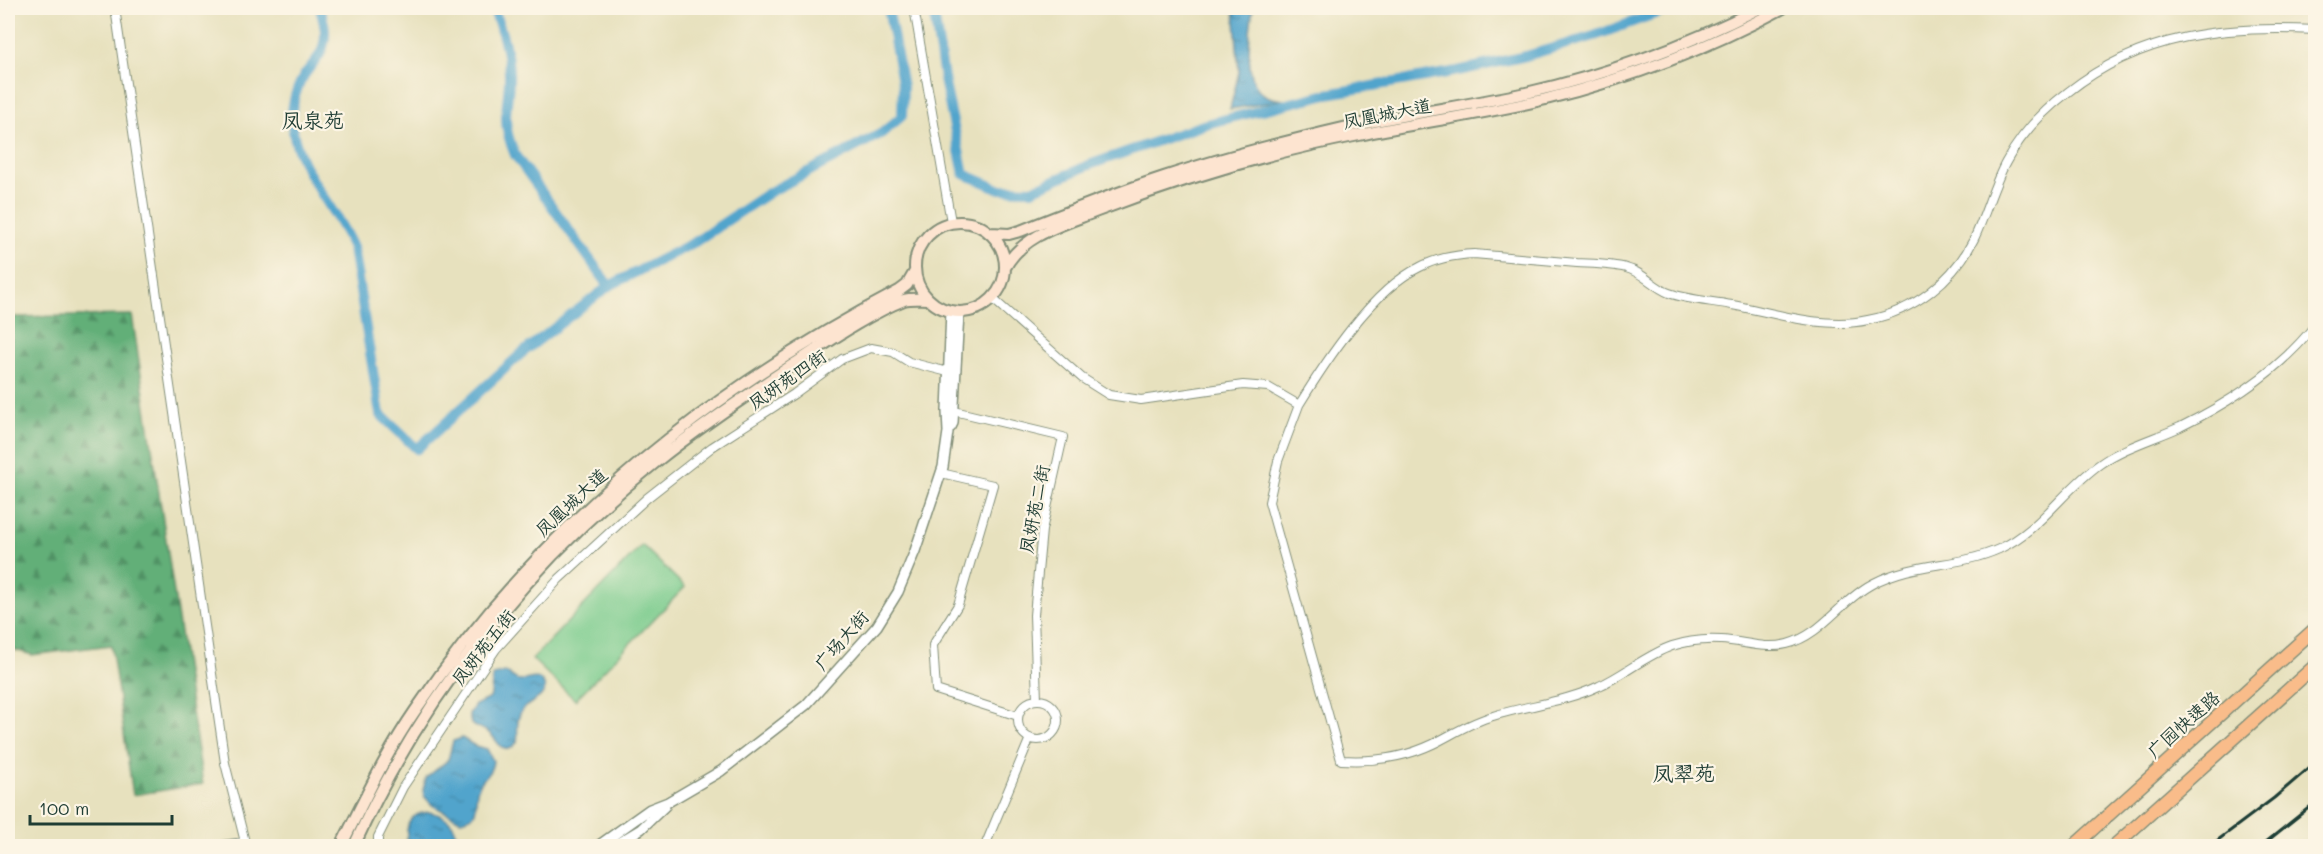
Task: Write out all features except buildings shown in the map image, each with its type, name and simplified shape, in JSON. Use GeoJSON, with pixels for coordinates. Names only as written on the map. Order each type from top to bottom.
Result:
{"type":"FeatureCollection","features":[{"type":"Feature","properties":{"kind":"highway","name":"广园快速路"},"geometry":{"type":"LineString","coordinates":[[2074,846],[2316,628]]}},
{"type":"Feature","properties":{"kind":"highway"},"geometry":{"type":"LineString","coordinates":[[2114,846],[2316,665]]}},
{"type":"Feature","properties":{"kind":"main road","name":"凤凰城大道"},"geometry":{"type":"LineString","coordinates":[[991,233],[1009,234],[1020,231],[1165,176],[1248,151],[1364,123],[1527,92],[1571,81],[1689,40],[1760,8]]}},
{"type":"Feature","properties":{"kind":"main road","name":"凤凰城大道"},"geometry":{"type":"LineString","coordinates":[[1006,266],[1020,246],[1033,238],[1173,184],[1356,135],[1503,108],[1578,90],[1700,47],[1783,8]]}},
{"type":"Feature","properties":{"kind":"main road"},"geometry":{"type":"LineString","coordinates":[[951,222],[976,224],[991,233],[1002,248],[1006,266],[1003,284],[993,299],[977,309],[955,312],[941,309],[927,299],[917,284],[914,273],[917,249],[927,235],[951,222]]}},
{"type":"Feature","properties":{"kind":"main road","name":"凤凰城大道"},"geometry":{"type":"LineString","coordinates":[[341,846],[413,713],[471,632],[535,558],[637,464],[682,428],[801,347],[899,291],[907,285],[914,273]]}},
{"type":"Feature","properties":{"kind":"main road","name":"凤凰城大道"},"geometry":{"type":"LineString","coordinates":[[354,846],[407,745],[471,650],[523,586],[577,531],[656,461],[734,403],[866,320],[905,300],[927,299]]}},
{"type":"Feature","properties":{"kind":"street"},"geometry":{"type":"LineString","coordinates":[[115,8],[225,764],[245,844],[215,846]]}},
{"type":"Feature","properties":{"kind":"street"},"geometry":{"type":"LineString","coordinates":[[914,8],[951,222]]}},
{"type":"Feature","properties":{"kind":"street"},"geometry":{"type":"LineString","coordinates":[[2316,30],[2256,29],[2197,34],[2165,41],[2134,52],[2085,79],[2049,107],[2026,132],[2007,161],[1963,258],[1931,292],[1890,315],[1867,321],[1830,323],[1668,293],[1627,268],[1474,254],[1451,256],[1419,267],[1392,286],[1346,336],[1299,405],[1278,461],[1269,502],[1341,760],[1379,760],[1416,751],[1461,728],[1489,717],[1564,699],[1598,687],[1650,656],[1672,646],[1696,640],[1720,640],[1764,647],[1784,645],[1803,639],[1819,628],[1850,598],[1891,575],[1912,568],[1978,557],[1999,549],[2036,526],[2083,476],[2103,462],[2189,422],[2256,381],[2284,359],[2316,324]]}},
{"type":"Feature","properties":{"kind":"street"},"geometry":{"type":"LineString","coordinates":[[993,299],[1082,378],[1109,394],[1141,400],[1243,385],[1268,387],[1299,405]]}},
{"type":"Feature","properties":{"kind":"street","name":"广场大街"},"geometry":{"type":"LineString","coordinates":[[598,846],[650,810],[722,771],[806,705],[877,626],[898,592],[907,571],[941,473],[948,432],[955,312]]}},
{"type":"Feature","properties":{"kind":"street","name":"凤妍苑四街"},"geometry":{"type":"LineString","coordinates":[[652,495],[712,447],[794,394],[842,359],[871,348],[893,352],[909,362],[952,373]]}},
{"type":"Feature","properties":{"kind":"street","name":"广场大街"},"geometry":{"type":"LineString","coordinates":[[948,432],[953,423],[954,411],[952,373]]}},
{"type":"Feature","properties":{"kind":"street","name":"凤妍苑二街"},"geometry":{"type":"LineString","coordinates":[[954,411],[1064,436],[1042,530],[1034,615],[1037,700]]}},
{"type":"Feature","properties":{"kind":"street"},"geometry":{"type":"LineString","coordinates":[[941,473],[993,485],[958,605],[933,645],[936,690],[1018,716]]}},
{"type":"Feature","properties":{"kind":"street","name":"凤妍苑五街"},"geometry":{"type":"LineString","coordinates":[[378,846],[378,837],[403,787],[496,649],[559,579],[652,495]]}},
{"type":"Feature","properties":{"kind":"street"},"geometry":{"type":"LineString","coordinates":[[1037,700],[1049,703],[1057,713],[1057,726],[1049,736],[1043,739],[1030,738],[1020,729],[1018,716],[1025,705],[1037,700]]}},
{"type":"Feature","properties":{"kind":"street"},"geometry":{"type":"LineString","coordinates":[[985,846],[1030,738]]}},
{"type":"Feature","properties":{"kind":"street","name":"广场大街"},"geometry":{"type":"LineString","coordinates":[[613,846],[641,829],[668,802]]}},
{"type":"Feature","properties":{"kind":"green space"},"geometry":{"type":"Polygon","coordinates":[[[132,315],[203,784],[133,795],[111,645],[32,655],[8,648],[8,317],[132,315]]]}},
{"type":"Feature","properties":{"kind":"green space"},"geometry":{"type":"Polygon","coordinates":[[[642,545],[685,587],[575,700],[532,659],[642,545]]]}},
{"type":"Feature","properties":{"kind":"water"},"geometry":{"type":"Polygon","coordinates":[[[1234,8],[1253,8],[1249,52],[1255,85],[1266,96],[1284,100],[1230,109],[1239,72],[1234,8]]]}},
{"type":"Feature","properties":{"kind":"water"},"geometry":{"type":"Polygon","coordinates":[[[505,672],[519,681],[538,678],[545,688],[541,695],[521,712],[517,742],[508,749],[504,749],[488,732],[471,724],[469,714],[475,705],[490,698],[494,675],[505,672]]]}},
{"type":"Feature","properties":{"kind":"water"},"geometry":{"type":"Polygon","coordinates":[[[462,738],[475,746],[487,749],[493,761],[491,769],[477,791],[475,812],[468,818],[460,820],[432,805],[424,796],[423,790],[426,778],[448,760],[453,741],[462,738]]]}},
{"type":"Feature","properties":{"kind":"water"},"geometry":{"type":"Polygon","coordinates":[[[429,812],[442,816],[451,823],[456,833],[455,846],[408,846],[407,833],[412,818],[429,812]]]}},
{"type":"Feature","properties":{"kind":"waterway"},"geometry":{"type":"LineString","coordinates":[[320,8],[325,39],[320,54],[304,76],[296,94],[292,115],[294,139],[308,171],[353,248],[380,414],[417,449],[522,353],[609,286],[695,242],[770,192],[882,133],[902,116],[903,87],[888,8]]}},
{"type":"Feature","properties":{"kind":"waterway"},"geometry":{"type":"LineString","coordinates":[[493,8],[507,55],[509,78],[506,124],[515,155],[609,286]]}},
{"type":"Feature","properties":{"kind":"waterway"},"geometry":{"type":"LineString","coordinates":[[933,8],[945,84],[964,174],[999,189],[1032,190],[1089,165],[1206,124],[1327,94],[1458,71],[1526,56],[1594,36],[1671,8]]}},
{"type":"Feature","properties":{"kind":"railway"},"geometry":{"type":"LineString","coordinates":[[2210,846],[2274,798],[2316,762]]}},
{"type":"Feature","properties":{"kind":"railway"},"geometry":{"type":"LineString","coordinates":[[2261,846],[2316,802]]}},
{"type":"Feature","properties":{"kind":"district","name":"凤泉苑"},"geometry":{"type":"Point","coordinates":[313,119]}},
{"type":"Feature","properties":{"kind":"district","name":"凤翠苑"},"geometry":{"type":"Point","coordinates":[1684,772]}}]}
